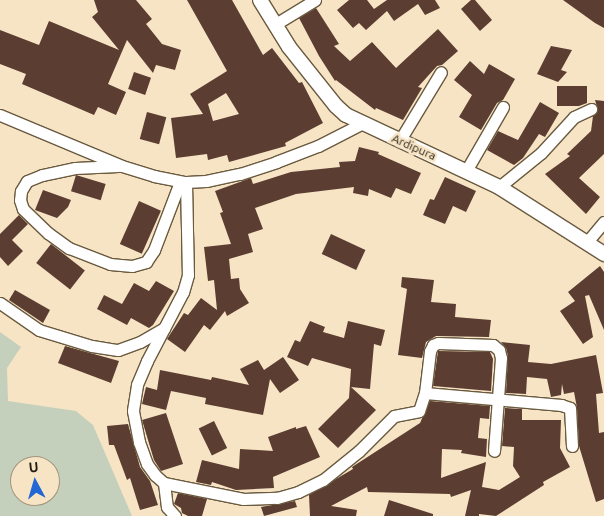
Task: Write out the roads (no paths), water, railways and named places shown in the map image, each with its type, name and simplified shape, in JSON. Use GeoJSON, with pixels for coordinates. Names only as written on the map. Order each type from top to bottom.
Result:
{"type":"FeatureCollection","features":[{"type":"Feature","properties":{"kind":"street","name":"Ardipura"},"geometry":{"type":"LineString","coordinates":[[260,0],[274,25],[336,106],[361,124],[400,140],[498,188],[604,254]]}},
{"type":"Feature","properties":{"kind":"street"},"geometry":{"type":"LineString","coordinates":[[274,25],[315,0]]}},
{"type":"Feature","properties":{"kind":"street"},"geometry":{"type":"LineString","coordinates":[[400,140],[441,72]]}},
{"type":"Feature","properties":{"kind":"street"},"geometry":{"type":"LineString","coordinates":[[466,171],[503,107]]}},
{"type":"Feature","properties":{"kind":"street"},"geometry":{"type":"LineString","coordinates":[[498,188],[541,153],[574,117],[591,109]]}},
{"type":"Feature","properties":{"kind":"street"},"geometry":{"type":"LineString","coordinates":[[0,115],[122,166],[183,182],[206,181],[240,174],[318,146],[361,124]]}},
{"type":"Feature","properties":{"kind":"street"},"geometry":{"type":"LineString","coordinates":[[122,166],[75,168],[42,175],[27,181],[21,190],[20,200],[23,208],[48,233],[69,248],[110,264],[132,266],[146,262],[154,250],[183,182]]}},
{"type":"Feature","properties":{"kind":"street"},"geometry":{"type":"LineString","coordinates":[[183,182],[188,275],[183,292],[166,327],[146,361],[137,385],[133,411],[139,442],[147,464],[164,483],[243,499],[277,498],[298,492],[323,480],[359,451],[394,416],[418,412],[425,393],[429,358],[433,345],[447,342],[492,345],[499,350],[502,358],[494,451]]}},
{"type":"Feature","properties":{"kind":"street"},"geometry":{"type":"LineString","coordinates":[[587,242],[604,222]]}},
{"type":"Feature","properties":{"kind":"street"},"geometry":{"type":"LineString","coordinates":[[0,303],[39,330],[92,346],[118,350],[140,342],[166,327]]}},
{"type":"Feature","properties":{"kind":"street"},"geometry":{"type":"LineString","coordinates":[[425,393],[561,405],[570,408],[572,446]]}},
{"type":"Feature","properties":{"kind":"street"},"geometry":{"type":"LineString","coordinates":[[164,483],[167,507],[175,516]]}}]}
